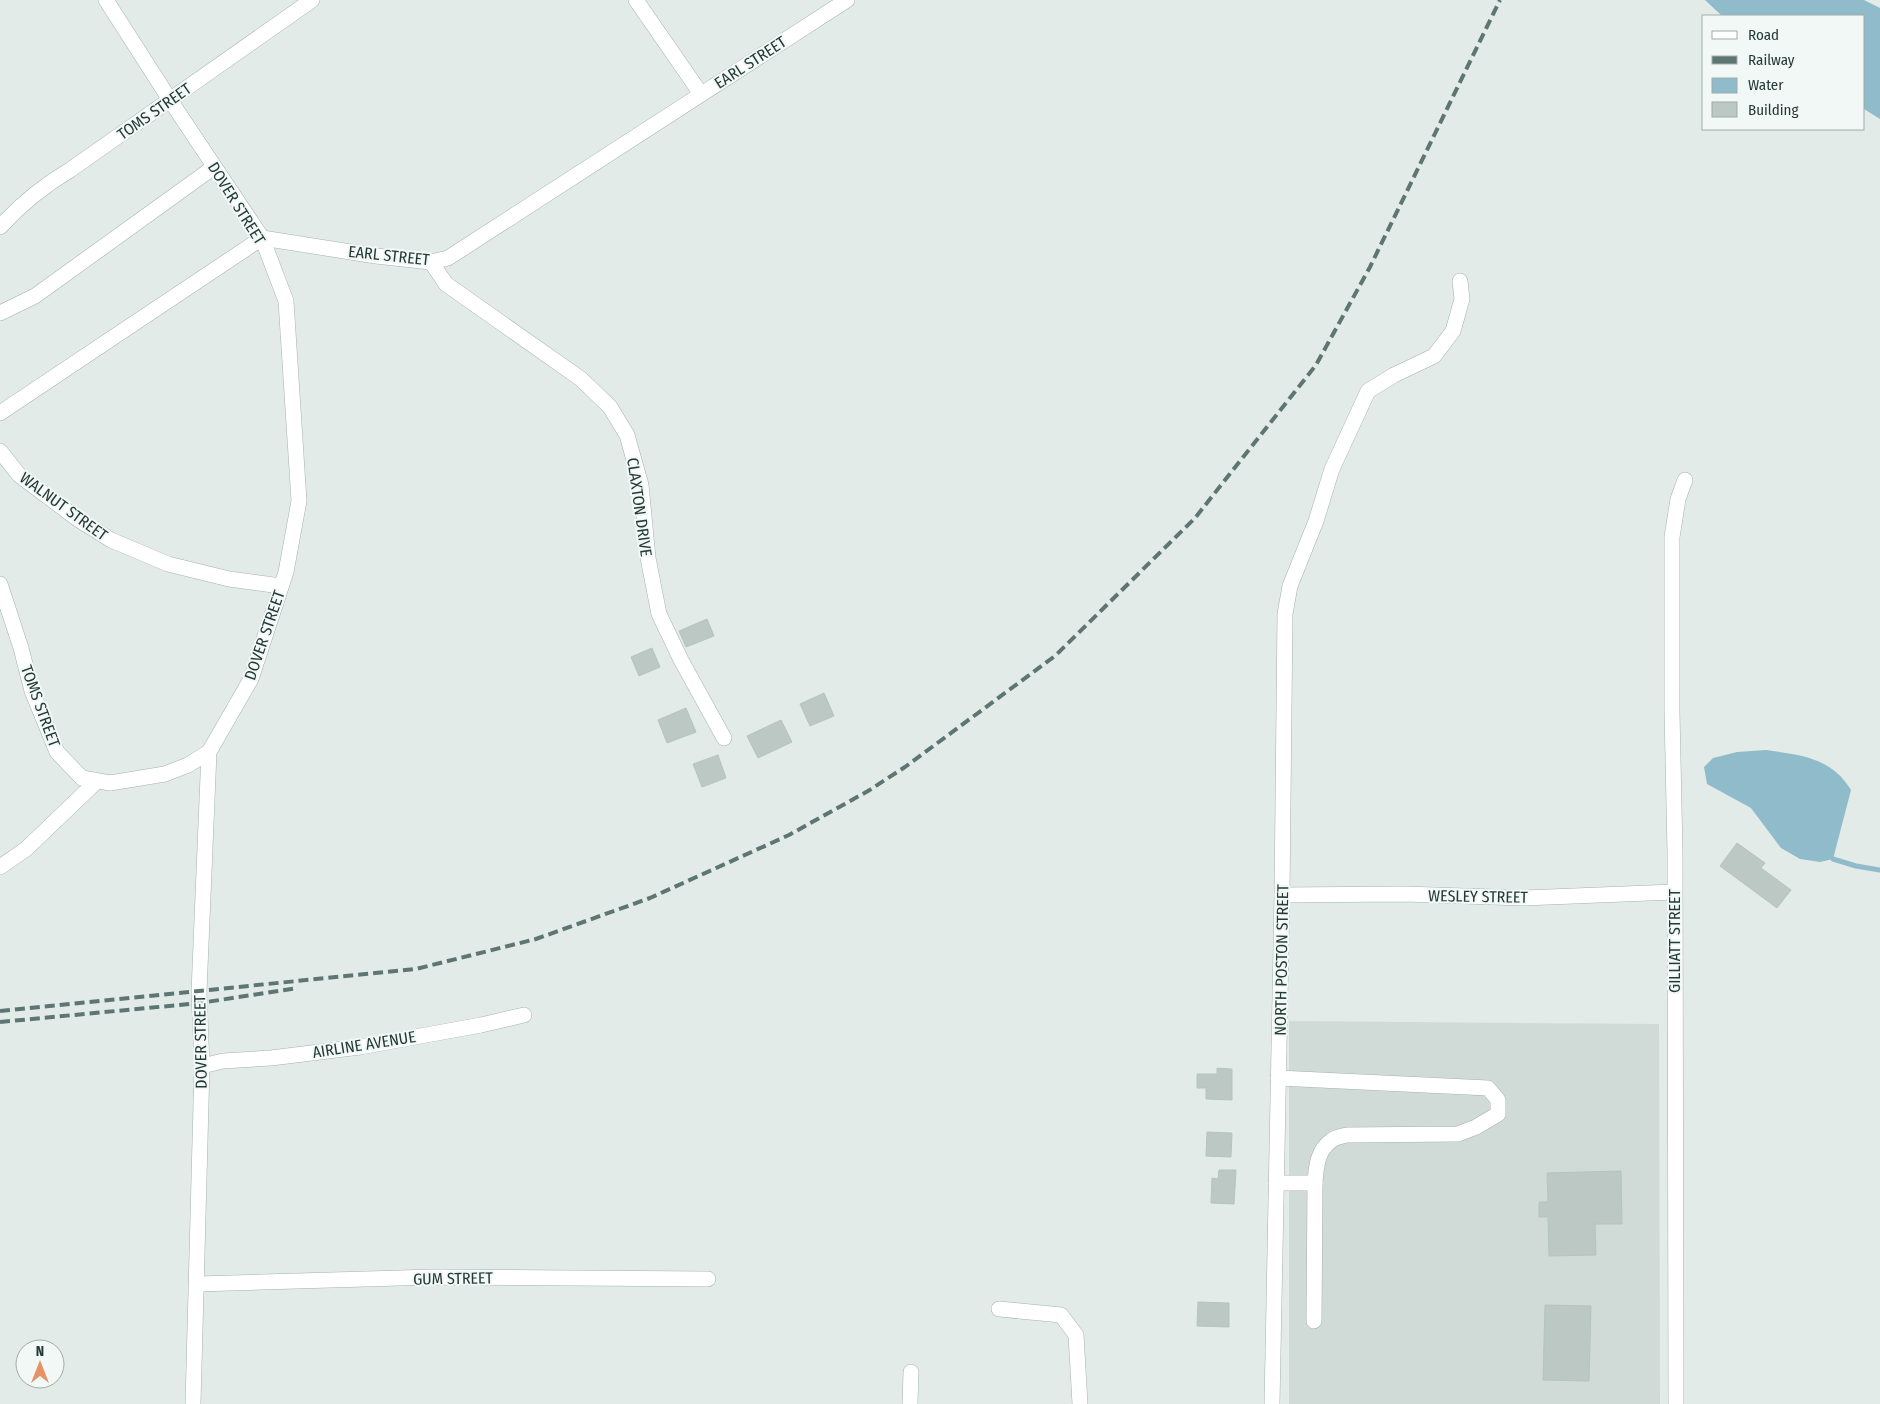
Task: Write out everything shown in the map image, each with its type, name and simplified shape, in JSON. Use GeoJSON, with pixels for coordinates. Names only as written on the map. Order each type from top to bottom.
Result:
{"type":"FeatureCollection","features":[{"type":"Feature","properties":{"kind":"street","name":"DOVER STREET"},"geometry":{"type":"LineString","coordinates":[[106,0],[262,238],[286,301],[299,501],[286,572],[251,678],[210,752],[199,992],[202,1066],[198,1284],[193,1404]]}},
{"type":"Feature","properties":{"kind":"street","name":"TOMS STREET"},"geometry":{"type":"LineString","coordinates":[[0,227],[12,213],[43,187],[312,0]]}},
{"type":"Feature","properties":{"kind":"street"},"geometry":{"type":"LineString","coordinates":[[636,0],[700,94]]}},
{"type":"Feature","properties":{"kind":"street","name":"EARL STREET"},"geometry":{"type":"LineString","coordinates":[[262,238],[376,256],[431,262],[448,258],[847,0]]}},
{"type":"Feature","properties":{"kind":"street"},"geometry":{"type":"LineString","coordinates":[[0,313],[35,296],[214,166]]}},
{"type":"Feature","properties":{"kind":"street"},"geometry":{"type":"LineString","coordinates":[[0,413],[262,238]]}},
{"type":"Feature","properties":{"kind":"street","name":"CLAXTON DRIVE"},"geometry":{"type":"LineString","coordinates":[[431,262],[446,284],[581,379],[597,393],[618,418],[632,447],[641,485],[648,558],[659,614],[681,660],[724,738]]}},
{"type":"Feature","properties":{"kind":"street","name":"NORTH POSTON STREET"},"geometry":{"type":"LineString","coordinates":[[1272,1404],[1282,895],[1285,614],[1290,586],[1316,520],[1332,469],[1368,391],[1394,375],[1434,356],[1453,330],[1462,298],[1460,281]]}},
{"type":"Feature","properties":{"kind":"street","name":"WALNUT STREET"},"geometry":{"type":"LineString","coordinates":[[0,451],[19,475],[79,520],[111,540],[168,564],[230,579],[281,586]]}},
{"type":"Feature","properties":{"kind":"street","name":"GILLIATT STREET"},"geometry":{"type":"LineString","coordinates":[[1676,1404],[1672,537],[1678,499],[1685,480]]}},
{"type":"Feature","properties":{"kind":"street","name":"TOMS STREET"},"geometry":{"type":"LineString","coordinates":[[0,584],[21,648],[32,691],[57,752],[82,778],[110,783],[165,774],[188,766],[210,752]]}},
{"type":"Feature","properties":{"kind":"street"},"geometry":{"type":"LineString","coordinates":[[0,866],[26,849],[97,780]]}},
{"type":"Feature","properties":{"kind":"street","name":"WESLEY STREET"},"geometry":{"type":"LineString","coordinates":[[1282,895],[1405,894],[1531,898],[1674,892]]}},
{"type":"Feature","properties":{"kind":"street","name":"AIRLINE AVENUE"},"geometry":{"type":"LineString","coordinates":[[202,1066],[223,1061],[271,1058],[360,1047],[481,1026],[524,1015]]}},
{"type":"Feature","properties":{"kind":"street"},"geometry":{"type":"LineString","coordinates":[[1278,1078],[1488,1088],[1498,1100],[1498,1114],[1476,1127],[1458,1134],[1347,1135],[1332,1140],[1320,1153],[1315,1184],[1314,1321]]}},
{"type":"Feature","properties":{"kind":"street"},"geometry":{"type":"LineString","coordinates":[[1276,1184],[1315,1184]]}},
{"type":"Feature","properties":{"kind":"street","name":"GUM STREET"},"geometry":{"type":"LineString","coordinates":[[198,1284],[434,1278],[708,1279]]}},
{"type":"Feature","properties":{"kind":"street"},"geometry":{"type":"LineString","coordinates":[[1000,1309],[1061,1315],[1076,1335],[1080,1404]]}},
{"type":"Feature","properties":{"kind":"street"},"geometry":{"type":"LineString","coordinates":[[910,1404],[911,1372]]}},
{"type":"Feature","properties":{"kind":"shaded area"},"geometry":{"type":"Polygon","coordinates":[[[1289,1021],[1659,1024],[1660,1404],[1289,1404],[1289,1021]]]}},
{"type":"Feature","properties":{"kind":"water"},"geometry":{"type":"Polygon","coordinates":[[[1705,0],[1864,0],[1880,8],[1880,119],[1865,110],[1865,15],[1721,15],[1705,0]]]}},
{"type":"Feature","properties":{"kind":"water"},"geometry":{"type":"Polygon","coordinates":[[[1766,750],[1803,756],[1824,764],[1843,779],[1851,790],[1833,859],[1820,862],[1800,859],[1781,848],[1751,808],[1707,784],[1704,767],[1713,758],[1737,752],[1766,750]]]}},
{"type":"Feature","properties":{"kind":"building"},"geometry":{"type":"Polygon","coordinates":[[[707,619],[714,636],[686,647],[679,631],[707,619]]]}},
{"type":"Feature","properties":{"kind":"building"},"geometry":{"type":"Polygon","coordinates":[[[652,648],[660,667],[639,676],[631,657],[652,648]]]}},
{"type":"Feature","properties":{"kind":"building"},"geometry":{"type":"Polygon","coordinates":[[[824,693],[834,716],[810,726],[800,704],[824,693]]]}},
{"type":"Feature","properties":{"kind":"building"},"geometry":{"type":"Polygon","coordinates":[[[686,708],[696,732],[667,743],[658,720],[686,708]]]}},
{"type":"Feature","properties":{"kind":"building"},"geometry":{"type":"Polygon","coordinates":[[[781,720],[792,742],[758,758],[747,736],[781,720]]]}},
{"type":"Feature","properties":{"kind":"building"},"geometry":{"type":"Polygon","coordinates":[[[718,755],[726,778],[702,787],[693,764],[718,755]]]}},
{"type":"Feature","properties":{"kind":"building"},"geometry":{"type":"Polygon","coordinates":[[[1737,843],[1765,863],[1761,868],[1791,890],[1777,908],[1720,866],[1737,843]]]}},
{"type":"Feature","properties":{"kind":"building"},"geometry":{"type":"Polygon","coordinates":[[[1217,1068],[1232,1069],[1232,1100],[1206,1099],[1206,1088],[1197,1088],[1197,1074],[1217,1074],[1217,1068]]]}},
{"type":"Feature","properties":{"kind":"building"},"geometry":{"type":"Polygon","coordinates":[[[1207,1132],[1232,1133],[1231,1157],[1206,1156],[1207,1132]]]}},
{"type":"Feature","properties":{"kind":"building"},"geometry":{"type":"Polygon","coordinates":[[[1219,1170],[1236,1170],[1234,1204],[1211,1203],[1212,1178],[1218,1179],[1219,1170]]]}},
{"type":"Feature","properties":{"kind":"building"},"geometry":{"type":"Polygon","coordinates":[[[1621,1171],[1622,1224],[1595,1224],[1596,1255],[1549,1256],[1548,1217],[1539,1217],[1539,1202],[1548,1202],[1547,1173],[1621,1171]]]}},
{"type":"Feature","properties":{"kind":"building"},"geometry":{"type":"Polygon","coordinates":[[[1198,1302],[1229,1303],[1229,1327],[1197,1326],[1198,1302]]]}},
{"type":"Feature","properties":{"kind":"building"},"geometry":{"type":"Polygon","coordinates":[[[1545,1305],[1591,1306],[1589,1381],[1543,1380],[1545,1305]]]}},
{"type":"Feature","properties":{"kind":"waterway"},"geometry":{"type":"LineString","coordinates":[[1833,859],[1856,866],[1880,870]]}},
{"type":"Feature","properties":{"kind":"railway"},"geometry":{"type":"LineString","coordinates":[[0,1011],[416,969],[536,939],[650,898],[789,835],[868,791],[905,767],[1055,656],[1195,518],[1316,365],[1370,267],[1500,0]]}},
{"type":"Feature","properties":{"kind":"railway"},"geometry":{"type":"LineString","coordinates":[[0,1022],[200,1003],[298,988]]}}]}
